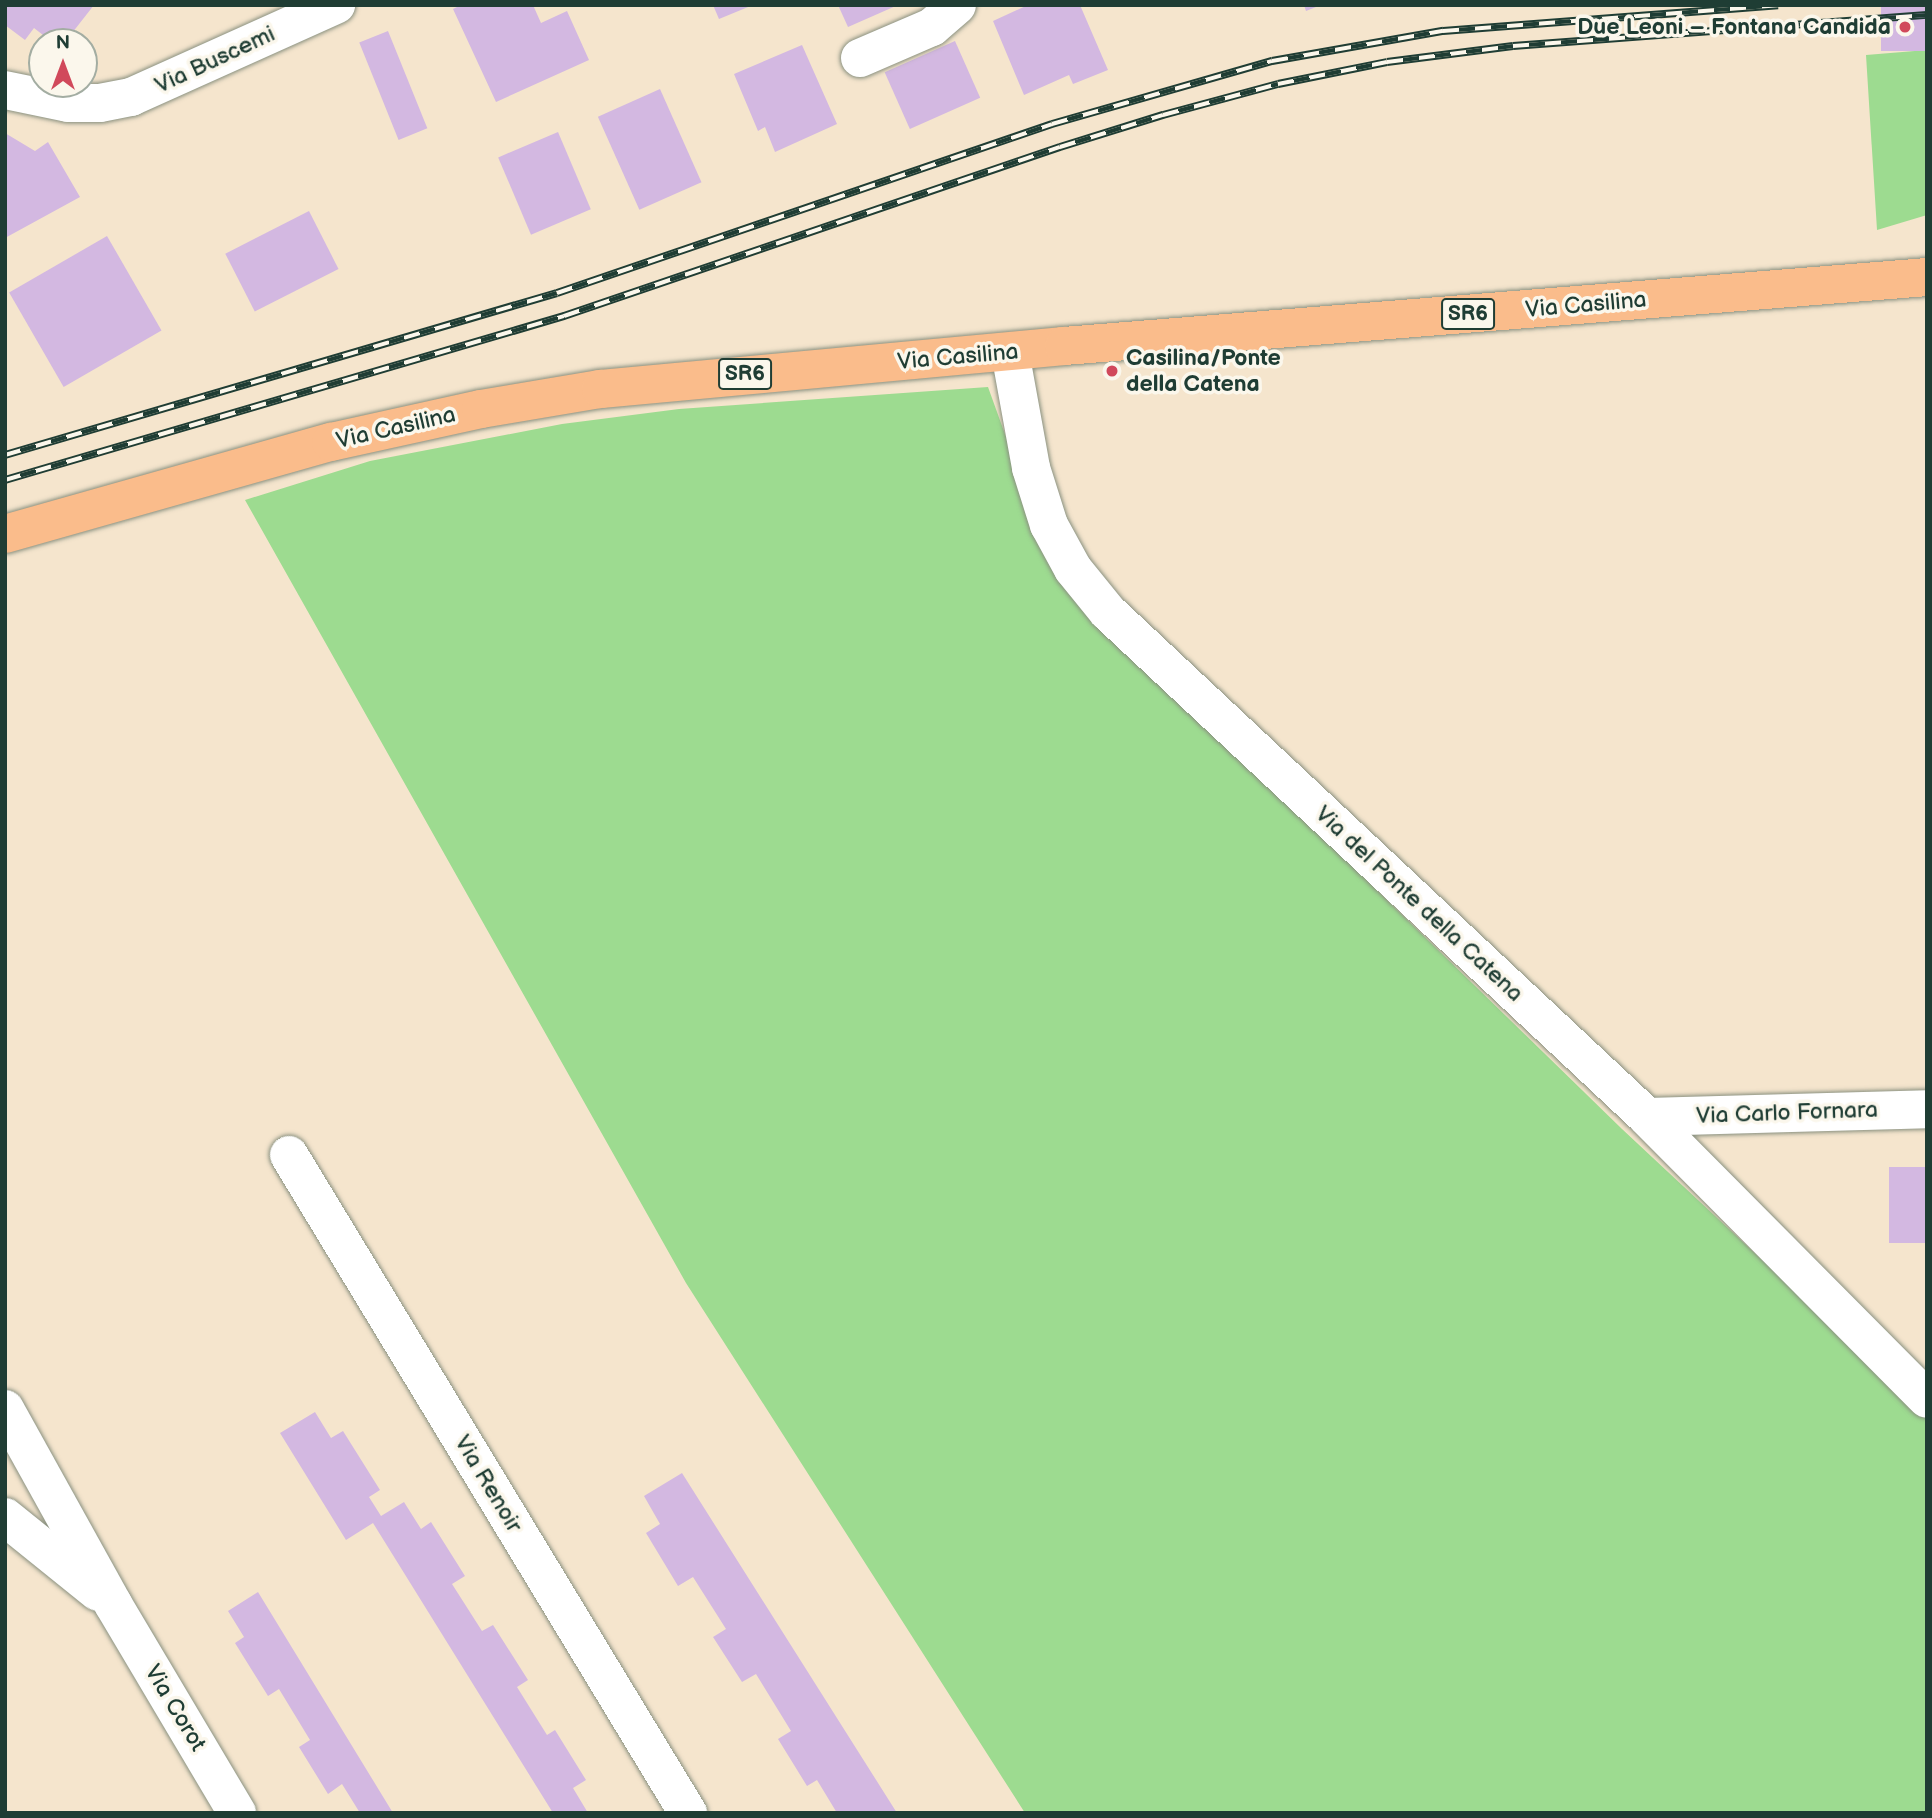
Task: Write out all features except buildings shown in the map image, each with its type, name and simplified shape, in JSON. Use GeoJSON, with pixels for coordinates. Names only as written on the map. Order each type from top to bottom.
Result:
{"type":"FeatureCollection","features":[{"type":"Feature","properties":{"kind":"main road","name":"Via Casilina"},"geometry":{"type":"LineString","coordinates":[[5,534],[331,442],[520,401],[675,380],[1927,278]]}},
{"type":"Feature","properties":{"kind":"street","name":"Via Buscemi"},"geometry":{"type":"LineString","coordinates":[[5,90],[68,103],[100,103],[131,97],[336,5]]}},
{"type":"Feature","properties":{"kind":"street"},"geometry":{"type":"LineString","coordinates":[[860,58],[932,27],[955,6]]}},
{"type":"Feature","properties":{"kind":"street","name":"Via del Ponte della Catena"},"geometry":{"type":"LineString","coordinates":[[1010,352],[1031,468],[1049,525],[1073,569],[1096,598],[1120,625],[1647,1117],[1927,1399]]}},
{"type":"Feature","properties":{"kind":"street","name":"Via Carlo Fornara"},"geometry":{"type":"LineString","coordinates":[[1647,1117],[1927,1109]]}},
{"type":"Feature","properties":{"kind":"street","name":"Via Renoir"},"geometry":{"type":"LineString","coordinates":[[289,1155],[688,1813]]}},
{"type":"Feature","properties":{"kind":"street","name":"Via Corot"},"geometry":{"type":"LineString","coordinates":[[5,1409],[113,1604],[237,1813]]}},
{"type":"Feature","properties":{"kind":"street","name":"Via Corot"},"geometry":{"type":"LineString","coordinates":[[5,1517],[113,1604]]}},
{"type":"Feature","properties":{"kind":"green space"},"geometry":{"type":"Polygon","coordinates":[[[1927,50],[1927,215],[1877,230],[1866,55],[1927,50]]]}},
{"type":"Feature","properties":{"kind":"green space"},"geometry":{"type":"Polygon","coordinates":[[[988,387],[1028,498],[1121,641],[1622,1129],[1927,1414],[1927,1813],[1025,1813],[686,1283],[245,500],[370,461],[562,424],[679,409],[988,387]]]}},
{"type":"Feature","properties":{"kind":"railway"},"geometry":{"type":"LineString","coordinates":[[5,455],[557,293],[1052,124],[1272,61],[1443,31],[1778,5]]}},
{"type":"Feature","properties":{"kind":"railway"},"geometry":{"type":"LineString","coordinates":[[5,480],[564,316],[1060,147],[1163,115],[1278,84],[1387,62],[1513,46],[1927,15]]}},
{"type":"Feature","properties":{"kind":"place","name":"Due Leoni – Fontana Candida"},"geometry":{"type":"Point","coordinates":[1905,27]}},
{"type":"Feature","properties":{"kind":"place","name":"Casilina/Ponte della Catena"},"geometry":{"type":"Point","coordinates":[1112,371]}}]}
